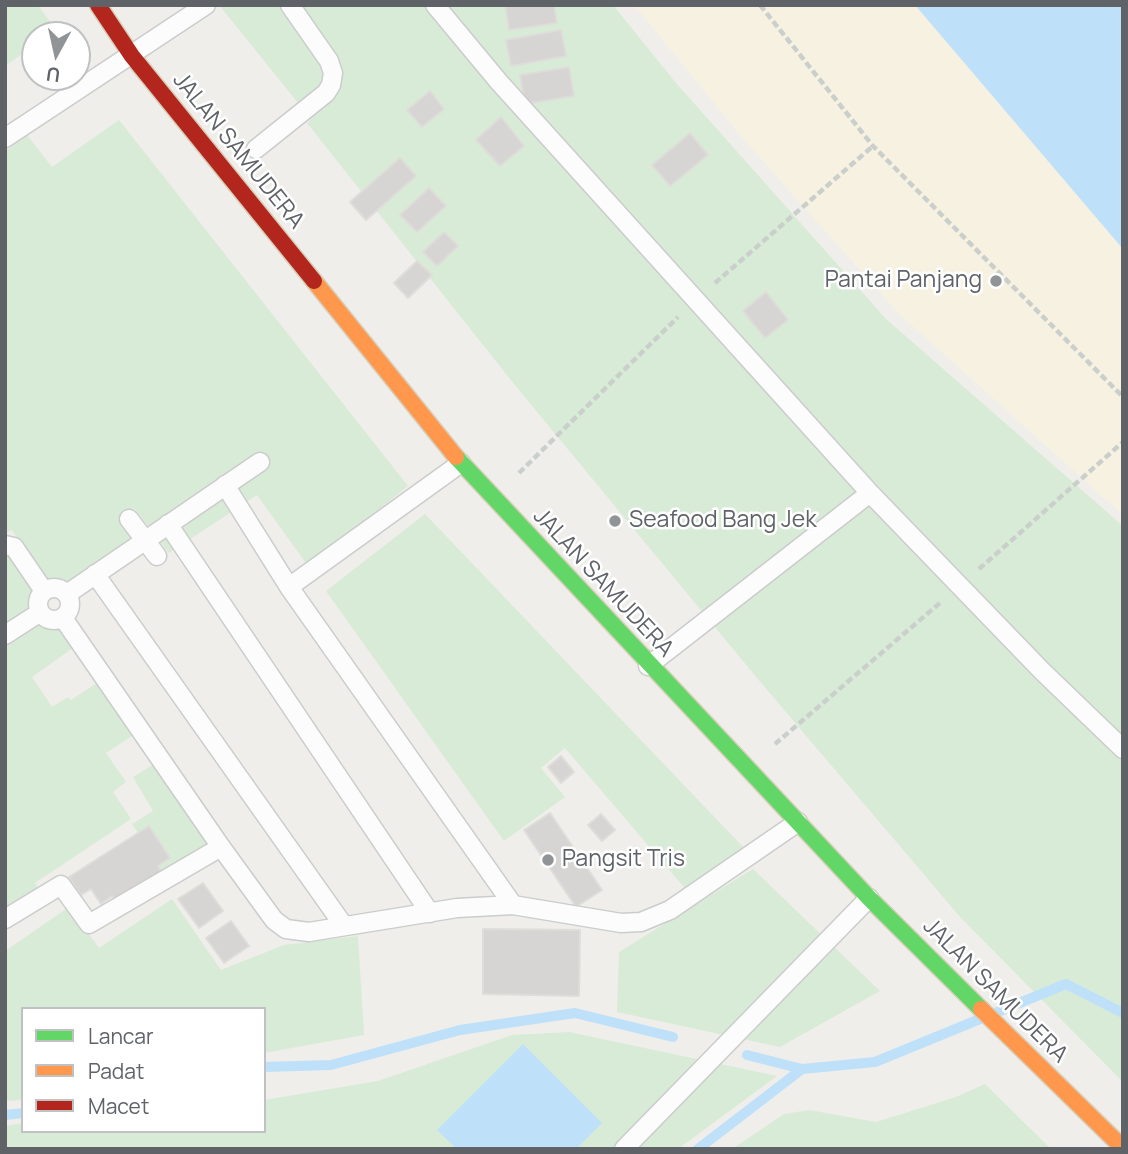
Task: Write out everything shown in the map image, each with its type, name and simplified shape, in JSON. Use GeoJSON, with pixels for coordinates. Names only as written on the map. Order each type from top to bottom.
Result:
{"type":"FeatureCollection","features":[{"type":"Feature","properties":{"kind":"main road","name":"JALAN SAMUDERA"},"geometry":{"type":"LineString","coordinates":[[98,5],[132,56],[461,463],[648,666],[869,898],[1123,1148]]}},
{"type":"Feature","properties":{"kind":"lane"},"geometry":{"type":"LineString","coordinates":[[5,138],[206,5]]}},
{"type":"Feature","properties":{"kind":"lane"},"geometry":{"type":"LineString","coordinates":[[256,149],[326,93],[331,85],[329,61],[290,5]]}},
{"type":"Feature","properties":{"kind":"lane"},"geometry":{"type":"LineString","coordinates":[[435,5],[499,82],[870,493],[1123,749]]}},
{"type":"Feature","properties":{"kind":"lane"},"geometry":{"type":"LineString","coordinates":[[67,594],[260,462]]}},
{"type":"Feature","properties":{"kind":"lane"},"geometry":{"type":"LineString","coordinates":[[289,587],[461,463]]}},
{"type":"Feature","properties":{"kind":"lane"},"geometry":{"type":"LineString","coordinates":[[226,485],[289,587],[513,905]]}},
{"type":"Feature","properties":{"kind":"lane"},"geometry":{"type":"LineString","coordinates":[[648,666],[870,493]]}},
{"type":"Feature","properties":{"kind":"lane"},"geometry":{"type":"LineString","coordinates":[[129,519],[157,556]]}},
{"type":"Feature","properties":{"kind":"lane"},"geometry":{"type":"LineString","coordinates":[[168,524],[429,913]]}},
{"type":"Feature","properties":{"kind":"lane"},"geometry":{"type":"LineString","coordinates":[[5,545],[14,547],[44,591]]}},
{"type":"Feature","properties":{"kind":"lane"},"geometry":{"type":"LineString","coordinates":[[95,574],[344,926]]}},
{"type":"Feature","properties":{"kind":"lane"},"geometry":{"type":"LineString","coordinates":[[60,589],[67,594],[71,602],[69,611],[63,618],[46,619],[39,613],[39,596],[44,591],[60,589]]}},
{"type":"Feature","properties":{"kind":"lane"},"geometry":{"type":"LineString","coordinates":[[5,635],[39,613]]}},
{"type":"Feature","properties":{"kind":"lane"},"geometry":{"type":"LineString","coordinates":[[63,618],[221,847],[274,920],[286,929],[309,932],[429,913],[513,905],[621,923],[640,922],[670,910],[798,822]]}},
{"type":"Feature","properties":{"kind":"lane"},"geometry":{"type":"LineString","coordinates":[[5,919],[61,885],[89,924],[221,847]]}},
{"type":"Feature","properties":{"kind":"lane"},"geometry":{"type":"LineString","coordinates":[[624,1149],[869,898]]}},
{"type":"Feature","properties":{"kind":"path"},"geometry":{"type":"LineString","coordinates":[[760,5],[873,146],[1123,397]]}},
{"type":"Feature","properties":{"kind":"path"},"geometry":{"type":"LineString","coordinates":[[747,768],[1123,442]]}},
{"type":"Feature","properties":{"kind":"green space"},"geometry":{"type":"Polygon","coordinates":[[[5,5],[38,5],[50,21],[21,21],[21,55],[5,66],[5,5]]]}},
{"type":"Feature","properties":{"kind":"green space"},"geometry":{"type":"Polygon","coordinates":[[[219,5],[613,5],[676,83],[886,319],[1123,526],[1123,1082],[961,918],[757,678],[514,384],[307,123],[311,119],[219,5]]]}},
{"type":"Feature","properties":{"kind":"green space"},"geometry":{"type":"Polygon","coordinates":[[[119,120],[408,486],[308,566],[257,495],[169,553],[134,508],[118,519],[132,539],[67,585],[45,581],[12,530],[5,533],[5,151],[27,135],[52,167],[119,120]]]}},
{"type":"Feature","properties":{"kind":"green space"},"geometry":{"type":"Polygon","coordinates":[[[425,514],[744,848],[688,892],[565,748],[541,768],[565,797],[504,841],[326,591],[425,514]]]}},
{"type":"Feature","properties":{"kind":"green space"},"geometry":{"type":"Polygon","coordinates":[[[7,551],[35,589],[29,614],[5,629],[7,551]]]}},
{"type":"Feature","properties":{"kind":"green space"},"geometry":{"type":"Polygon","coordinates":[[[39,621],[59,626],[73,648],[32,677],[52,707],[68,697],[71,700],[97,683],[132,736],[106,753],[126,782],[113,792],[131,819],[35,883],[46,900],[5,928],[5,644],[39,621]]]}},
{"type":"Feature","properties":{"kind":"green space"},"geometry":{"type":"Polygon","coordinates":[[[154,764],[213,853],[169,882],[158,866],[170,858],[149,826],[138,833],[132,824],[153,811],[133,777],[154,764]]]}},
{"type":"Feature","properties":{"kind":"green space"},"geometry":{"type":"Polygon","coordinates":[[[753,869],[880,991],[780,1047],[617,1012],[619,952],[753,869]]]}},
{"type":"Feature","properties":{"kind":"green space"},"geometry":{"type":"Polygon","coordinates":[[[172,899],[221,970],[284,945],[358,936],[364,1035],[266,1053],[266,1007],[21,1007],[21,1100],[5,1101],[5,951],[69,907],[99,948],[172,899]]]}},
{"type":"Feature","properties":{"kind":"green space"},"geometry":{"type":"Polygon","coordinates":[[[569,1032],[777,1076],[678,1149],[5,1149],[5,1126],[21,1123],[21,1133],[266,1133],[266,1100],[378,1081],[512,1035],[569,1032]]]}},
{"type":"Feature","properties":{"kind":"green space"},"geometry":{"type":"Polygon","coordinates":[[[985,1084],[1051,1149],[732,1149],[784,1114],[809,1110],[876,1122],[956,1097],[985,1084]]]}},
{"type":"Feature","properties":{"kind":"sand","name":"Pantai Panjang"},"geometry":{"type":"Polygon","coordinates":[[[634,5],[915,5],[1123,249],[1123,515],[899,314],[744,140],[634,5]]]}},
{"type":"Feature","properties":{"kind":"water"},"geometry":{"type":"Polygon","coordinates":[[[915,5],[1123,5],[1123,249],[915,5]]]}},
{"type":"Feature","properties":{"kind":"water"},"geometry":{"type":"Polygon","coordinates":[[[523,1044],[602,1123],[576,1149],[457,1149],[437,1130],[523,1044]]]}},
{"type":"Feature","properties":{"kind":"building"},"geometry":{"type":"Polygon","coordinates":[[[505,5],[554,5],[557,23],[509,30],[505,5]]]}},
{"type":"Feature","properties":{"kind":"building"},"geometry":{"type":"Polygon","coordinates":[[[561,30],[566,56],[511,66],[506,40],[561,30]]]}},
{"type":"Feature","properties":{"kind":"building"},"geometry":{"type":"Polygon","coordinates":[[[569,67],[574,96],[525,104],[520,75],[569,67]]]}},
{"type":"Feature","properties":{"kind":"building"},"geometry":{"type":"Polygon","coordinates":[[[430,91],[444,109],[422,127],[407,110],[430,91]]]}},
{"type":"Feature","properties":{"kind":"building"},"geometry":{"type":"Polygon","coordinates":[[[501,117],[524,146],[500,166],[476,140],[501,117]]]}},
{"type":"Feature","properties":{"kind":"building"},"geometry":{"type":"Polygon","coordinates":[[[690,133],[708,155],[670,186],[652,165],[690,133]]]}},
{"type":"Feature","properties":{"kind":"building"},"geometry":{"type":"Polygon","coordinates":[[[400,158],[416,176],[366,220],[350,202],[400,158]]]}},
{"type":"Feature","properties":{"kind":"building"},"geometry":{"type":"Polygon","coordinates":[[[429,188],[446,206],[417,232],[400,215],[429,188]]]}},
{"type":"Feature","properties":{"kind":"building"},"geometry":{"type":"Polygon","coordinates":[[[444,232],[458,246],[437,266],[423,252],[444,232]]]}},
{"type":"Feature","properties":{"kind":"building"},"geometry":{"type":"Polygon","coordinates":[[[417,261],[432,275],[408,298],[394,283],[417,261]]]}},
{"type":"Feature","properties":{"kind":"building"},"geometry":{"type":"Polygon","coordinates":[[[766,292],[788,320],[765,338],[743,311],[766,292]]]}},
{"type":"Feature","properties":{"kind":"building"},"geometry":{"type":"Polygon","coordinates":[[[561,756],[574,772],[561,783],[548,767],[561,756]]]}},
{"type":"Feature","properties":{"kind":"building"},"geometry":{"type":"Polygon","coordinates":[[[550,813],[602,890],[576,907],[524,830],[550,813]]]}},
{"type":"Feature","properties":{"kind":"building"},"geometry":{"type":"Polygon","coordinates":[[[601,814],[615,830],[602,841],[588,825],[601,814]]]}},
{"type":"Feature","properties":{"kind":"building"},"geometry":{"type":"Polygon","coordinates":[[[149,826],[170,858],[158,866],[165,877],[119,907],[112,896],[101,904],[91,889],[81,895],[69,877],[149,826]]]}},
{"type":"Feature","properties":{"kind":"building"},"geometry":{"type":"Polygon","coordinates":[[[203,883],[223,911],[199,928],[178,899],[203,883]]]}},
{"type":"Feature","properties":{"kind":"building"},"geometry":{"type":"Polygon","coordinates":[[[231,921],[249,946],[224,963],[206,938],[231,921]]]}},
{"type":"Feature","properties":{"kind":"building"},"geometry":{"type":"Polygon","coordinates":[[[483,929],[580,930],[579,996],[483,994],[483,929]]]}},
{"type":"Feature","properties":{"kind":"waterway"},"geometry":{"type":"LineString","coordinates":[[995,1013],[1066,984],[1123,1013]]}},
{"type":"Feature","properties":{"kind":"waterway"},"geometry":{"type":"LineString","coordinates":[[266,1067],[331,1065],[460,1030],[575,1013],[673,1037]]}},
{"type":"Feature","properties":{"kind":"waterway"},"geometry":{"type":"LineString","coordinates":[[747,1055],[802,1069],[875,1062],[980,1019]]}},
{"type":"Feature","properties":{"kind":"waterway"},"geometry":{"type":"LineString","coordinates":[[698,1149],[802,1069]]}},
{"type":"Feature","properties":{"kind":"waterway"},"geometry":{"type":"LineString","coordinates":[[5,1115],[21,1113]]}},
{"type":"Feature","properties":{"kind":"traffic: fast"},"geometry":{"type":"LineString","coordinates":[[456,457],[869,898],[981,1009]]}},
{"type":"Feature","properties":{"kind":"traffic: slow"},"geometry":{"type":"LineString","coordinates":[[314,281],[456,457]]}},
{"type":"Feature","properties":{"kind":"traffic: slow"},"geometry":{"type":"LineString","coordinates":[[981,1009],[1123,1148]]}},
{"type":"Feature","properties":{"kind":"traffic: jam"},"geometry":{"type":"LineString","coordinates":[[98,5],[132,56],[314,281]]}},
{"type":"Feature","properties":{"kind":"place","name":"Pantai Panjang"},"geometry":{"type":"Point","coordinates":[996,281]}},
{"type":"Feature","properties":{"kind":"place","name":"Seafood Bang Jek"},"geometry":{"type":"Point","coordinates":[615,521]}},
{"type":"Feature","properties":{"kind":"place","name":"Pangsit Tris"},"geometry":{"type":"Point","coordinates":[548,860]}}]}
